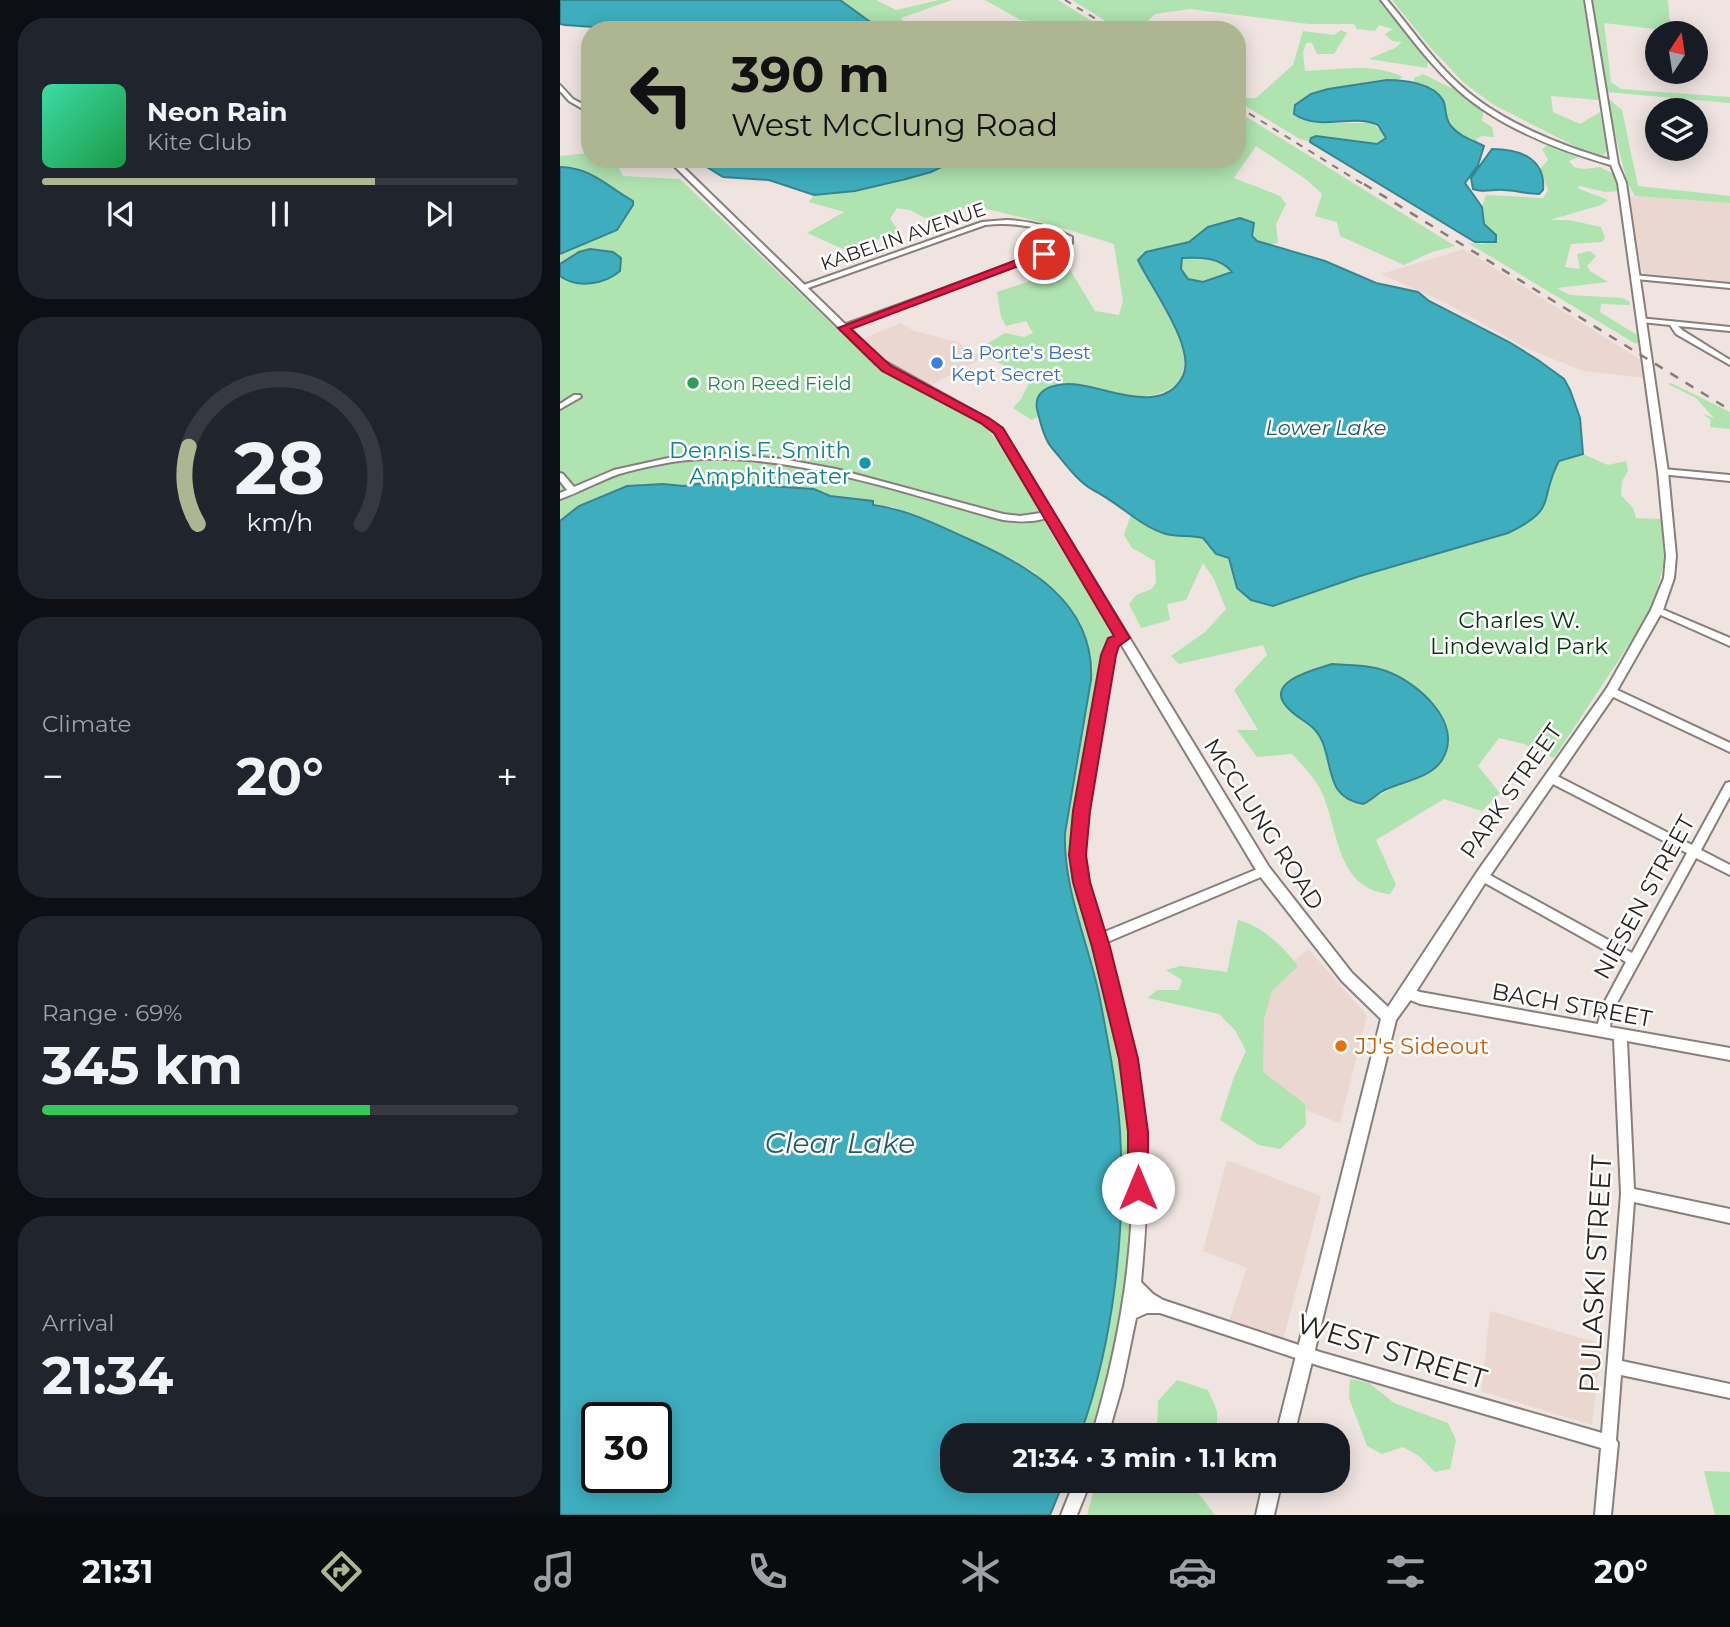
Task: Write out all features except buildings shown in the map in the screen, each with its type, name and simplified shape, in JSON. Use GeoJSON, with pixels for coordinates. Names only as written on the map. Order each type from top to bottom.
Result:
{"type":"FeatureCollection","features":[{"type":"Feature","properties":{"kind":"street"},"geometry":{"type":"LineString","coordinates":[[1384,0],[1458,88],[1487,108],[1525,127],[1595,159],[1614,164]]}},
{"type":"Feature","properties":{"kind":"street","name":"PARK STREET"},"geometry":{"type":"LineString","coordinates":[[1288,1423],[1389,1017],[1482,876],[1611,691],[1657,610],[1669,578],[1671,556],[1663,472],[1636,277],[1622,183],[1614,164],[1588,0]]}},
{"type":"Feature","properties":{"kind":"street"},"geometry":{"type":"LineString","coordinates":[[560,87],[581,106]]}},
{"type":"Feature","properties":{"kind":"street","name":"MCCLUNG ROAD"},"geometry":{"type":"LineString","coordinates":[[680,168],[887,368],[999,431],[1264,872],[1348,977],[1389,1017]]}},
{"type":"Feature","properties":{"kind":"street","name":"KABELIN AVENUE"},"geometry":{"type":"LineString","coordinates":[[802,287],[984,223],[1015,222],[1045,228],[1070,239],[1069,243],[1054,250],[844,328]]}},
{"type":"Feature","properties":{"kind":"street"},"geometry":{"type":"LineString","coordinates":[[1636,277],[1730,286]]}},
{"type":"Feature","properties":{"kind":"street"},"geometry":{"type":"LineString","coordinates":[[1642,320],[1730,330]]}},
{"type":"Feature","properties":{"kind":"street"},"geometry":{"type":"LineString","coordinates":[[1673,324],[1679,332],[1730,363]]}},
{"type":"Feature","properties":{"kind":"street"},"geometry":{"type":"LineString","coordinates":[[560,407],[577,397]]}},
{"type":"Feature","properties":{"kind":"street"},"geometry":{"type":"LineString","coordinates":[[560,496],[648,464],[694,456],[735,455],[779,460],[837,473],[1003,517],[1020,519],[1048,515]]}},
{"type":"Feature","properties":{"kind":"street"},"geometry":{"type":"LineString","coordinates":[[1663,472],[1730,478]]}},
{"type":"Feature","properties":{"kind":"street"},"geometry":{"type":"LineString","coordinates":[[560,476],[572,490]]}},
{"type":"Feature","properties":{"kind":"street"},"geometry":{"type":"LineString","coordinates":[[1657,610],[1730,642]]}},
{"type":"Feature","properties":{"kind":"street"},"geometry":{"type":"LineString","coordinates":[[1104,1423],[1114,1390],[1133,1284],[1137,1219],[1137,1122],[1128,1059],[1078,868],[1079,829],[1109,655],[1113,642],[1123,638]]}},
{"type":"Feature","properties":{"kind":"street"},"geometry":{"type":"LineString","coordinates":[[1611,691],[1730,748]]}},
{"type":"Feature","properties":{"kind":"street"},"geometry":{"type":"LineString","coordinates":[[1551,778],[1730,870]]}},
{"type":"Feature","properties":{"kind":"street","name":"NIESEN STREET"},"geometry":{"type":"LineString","coordinates":[[1603,1031],[1603,1017],[1730,786]]}},
{"type":"Feature","properties":{"kind":"street"},"geometry":{"type":"LineString","coordinates":[[1098,940],[1264,872]]}},
{"type":"Feature","properties":{"kind":"street"},"geometry":{"type":"LineString","coordinates":[[1482,876],[1633,960]]}},
{"type":"Feature","properties":{"kind":"street","name":"BACH STREET"},"geometry":{"type":"LineString","coordinates":[[1407,993],[1420,998],[1730,1054]]}},
{"type":"Feature","properties":{"kind":"street","name":"PULASKI STREET"},"geometry":{"type":"LineString","coordinates":[[1603,1515],[1628,1194],[1620,1035]]}},
{"type":"Feature","properties":{"kind":"street"},"geometry":{"type":"LineString","coordinates":[[1628,1194],[1730,1216]]}},
{"type":"Feature","properties":{"kind":"street","name":"WEST STREET"},"geometry":{"type":"LineString","coordinates":[[1133,1284],[1148,1299],[1160,1306],[1305,1354],[1610,1443]]}},
{"type":"Feature","properties":{"kind":"street"},"geometry":{"type":"LineString","coordinates":[[1129,1314],[1147,1306],[1160,1306]]}},
{"type":"Feature","properties":{"kind":"street"},"geometry":{"type":"LineString","coordinates":[[1616,1367],[1730,1391]]}},
{"type":"Feature","properties":{"kind":"street"},"geometry":{"type":"LineString","coordinates":[[1069,1515],[1078,1493]]}},
{"type":"Feature","properties":{"kind":"street"},"geometry":{"type":"LineString","coordinates":[[1265,1515],[1270,1493]]}},
{"type":"Feature","properties":{"kind":"shaded area"},"geometry":{"type":"Polygon","coordinates":[[[1630,196],[1730,203],[1730,282],[1642,273],[1630,196]]]}},
{"type":"Feature","properties":{"kind":"shaded area"},"geometry":{"type":"Polygon","coordinates":[[[1464,249],[1641,360],[1644,378],[1583,371],[1526,348],[1446,303],[1381,274],[1464,249]]]}},
{"type":"Feature","properties":{"kind":"shaded area"},"geometry":{"type":"Polygon","coordinates":[[[901,323],[914,331],[957,342],[982,358],[930,386],[889,363],[862,339],[901,323]]]}},
{"type":"Feature","properties":{"kind":"shaded area"},"geometry":{"type":"Polygon","coordinates":[[[1308,949],[1367,1015],[1340,1123],[1251,1090],[1263,988],[1308,949]]]}},
{"type":"Feature","properties":{"kind":"shaded area"},"geometry":{"type":"Polygon","coordinates":[[[1227,1160],[1321,1196],[1283,1340],[1229,1321],[1247,1268],[1203,1251],[1227,1160]]]}},
{"type":"Feature","properties":{"kind":"shaded area"},"geometry":{"type":"Polygon","coordinates":[[[1490,1311],[1601,1344],[1592,1425],[1481,1391],[1490,1311]]]}},
{"type":"Feature","properties":{"kind":"green space"},"geometry":{"type":"Polygon","coordinates":[[[840,0],[876,0],[896,10],[939,0],[952,0],[901,18],[902,21],[869,21],[840,0]]]}},
{"type":"Feature","properties":{"kind":"green space"},"geometry":{"type":"Polygon","coordinates":[[[985,0],[1058,0],[1092,21],[1030,21],[1020,20],[985,0]]]}},
{"type":"Feature","properties":{"kind":"green space"},"geometry":{"type":"Polygon","coordinates":[[[1072,0],[1381,0],[1428,56],[1427,68],[1369,59],[1395,48],[1402,42],[1392,41],[1385,34],[1393,29],[1379,25],[1375,31],[1357,29],[1354,24],[1309,24],[1190,9],[1155,14],[1148,21],[1106,21],[1072,0]]]}},
{"type":"Feature","properties":{"kind":"green space"},"geometry":{"type":"Polygon","coordinates":[[[1392,0],[1583,0],[1599,100],[1551,96],[1553,112],[1580,124],[1600,112],[1607,151],[1603,155],[1584,151],[1494,105],[1464,83],[1392,0]]]}},
{"type":"Feature","properties":{"kind":"green space"},"geometry":{"type":"Polygon","coordinates":[[[1592,0],[1668,0],[1670,21],[1645,21],[1645,28],[1604,23],[1611,82],[1621,89],[1730,97],[1730,103],[1708,101],[1708,98],[1606,92],[1592,0]]]}},
{"type":"Feature","properties":{"kind":"green space"},"geometry":{"type":"Polygon","coordinates":[[[1341,30],[1347,33],[1334,54],[1317,54],[1312,43],[1306,43],[1303,53],[1305,71],[1367,68],[1403,77],[1359,86],[1299,118],[1318,123],[1372,123],[1384,134],[1385,141],[1370,144],[1311,138],[1310,142],[1300,139],[1246,106],[1246,98],[1256,98],[1293,65],[1303,31],[1334,35],[1341,30]]]}},
{"type":"Feature","properties":{"kind":"green space"},"geometry":{"type":"Polygon","coordinates":[[[1423,74],[1451,88],[1455,86],[1484,107],[1482,121],[1492,127],[1494,137],[1482,136],[1476,139],[1479,144],[1453,129],[1447,121],[1445,107],[1439,95],[1408,82],[1414,82],[1414,78],[1423,74]]]}},
{"type":"Feature","properties":{"kind":"green space"},"geometry":{"type":"Polygon","coordinates":[[[1610,100],[1622,110],[1638,186],[1730,196],[1730,203],[1635,196],[1627,182],[1607,101],[1610,100]]]}},
{"type":"Feature","properties":{"kind":"green space"},"geometry":{"type":"Polygon","coordinates":[[[1246,117],[1455,246],[1432,252],[1404,265],[1340,236],[1337,222],[1315,216],[1322,194],[1307,180],[1256,146],[1246,161],[1246,117]]]}},
{"type":"Feature","properties":{"kind":"green space"},"geometry":{"type":"Polygon","coordinates":[[[1548,145],[1581,156],[1569,161],[1574,167],[1600,167],[1617,176],[1619,191],[1605,192],[1580,186],[1577,188],[1608,200],[1601,205],[1550,220],[1569,220],[1601,227],[1605,238],[1602,242],[1571,244],[1565,267],[1580,269],[1577,254],[1590,251],[1596,256],[1587,266],[1590,271],[1608,282],[1557,288],[1570,295],[1622,298],[1630,302],[1629,305],[1601,304],[1600,312],[1637,335],[1639,341],[1636,344],[1468,243],[1484,244],[1496,235],[1482,218],[1486,195],[1543,198],[1548,190],[1540,169],[1548,160],[1542,149],[1548,145]]]}},
{"type":"Feature","properties":{"kind":"green space"},"geometry":{"type":"Polygon","coordinates":[[[581,154],[581,168],[618,168],[623,176],[680,179],[873,363],[981,423],[1011,461],[1058,544],[1117,636],[1109,643],[1074,849],[1121,1044],[1134,1137],[1131,1257],[1124,1318],[1098,1423],[1084,1423],[1102,1366],[1121,1209],[1111,1055],[1095,975],[1068,880],[1036,573],[1004,555],[893,507],[824,500],[827,493],[814,489],[713,482],[683,486],[627,486],[579,506],[560,521],[560,156],[581,154]]]}},
{"type":"Feature","properties":{"kind":"green space"},"geometry":{"type":"Polygon","coordinates":[[[936,168],[1241,168],[1234,178],[1280,196],[1286,204],[1276,224],[1278,243],[1266,245],[1252,236],[1208,227],[1190,242],[1146,252],[1138,260],[1176,328],[1183,348],[1185,365],[1180,380],[1166,391],[1140,397],[1079,386],[1050,387],[1036,404],[1039,416],[1032,420],[1013,408],[1021,399],[1032,377],[987,358],[978,349],[1005,333],[1024,337],[1033,333],[1026,321],[1006,326],[1001,317],[997,292],[1069,268],[1095,311],[1119,315],[1123,301],[1114,244],[1053,225],[974,206],[925,218],[910,210],[897,208],[890,219],[900,233],[843,249],[807,233],[844,212],[809,202],[814,195],[855,191],[936,168]]]}},
{"type":"Feature","properties":{"kind":"green space"},"geometry":{"type":"Polygon","coordinates":[[[1182,258],[1215,261],[1232,272],[1203,282],[1188,279],[1181,269],[1182,258]]]}},
{"type":"Feature","properties":{"kind":"green space"},"geometry":{"type":"Polygon","coordinates":[[[1671,383],[1730,412],[1730,429],[1710,427],[1711,420],[1703,414],[1714,418],[1696,398],[1668,384],[1671,383]]]}},
{"type":"Feature","properties":{"kind":"green space","name":"Charles W. Lindewald Park"},"geometry":{"type":"Polygon","coordinates":[[[1583,454],[1608,465],[1626,461],[1628,471],[1622,481],[1621,495],[1633,508],[1636,518],[1661,519],[1664,562],[1653,608],[1554,758],[1524,744],[1499,738],[1478,766],[1500,793],[1482,811],[1444,799],[1376,840],[1396,885],[1390,894],[1372,890],[1349,870],[1322,793],[1308,772],[1292,754],[1257,757],[1237,730],[1258,730],[1234,690],[1267,655],[1263,645],[1179,664],[1171,656],[1205,632],[1226,609],[1214,579],[1203,563],[1186,600],[1167,604],[1170,620],[1141,628],[1129,604],[1136,595],[1152,589],[1156,582],[1155,561],[1132,548],[1124,535],[1131,514],[1153,528],[1180,536],[1203,538],[1207,546],[1229,557],[1233,573],[1263,604],[1273,606],[1360,576],[1508,533],[1524,525],[1535,517],[1545,503],[1559,461],[1583,454]],[[1332,664],[1291,712],[1310,723],[1320,734],[1327,755],[1371,800],[1400,784],[1447,728],[1437,711],[1414,687],[1385,673],[1332,664]]]}},
{"type":"Feature","properties":{"kind":"green space"},"geometry":{"type":"Polygon","coordinates":[[[1238,920],[1271,938],[1298,966],[1272,991],[1264,1019],[1263,1072],[1305,1104],[1306,1125],[1280,1149],[1259,1145],[1220,1120],[1246,1051],[1235,1030],[1219,1014],[1148,998],[1157,990],[1179,990],[1182,980],[1166,970],[1181,966],[1227,972],[1238,920]]]}},
{"type":"Feature","properties":{"kind":"green space"},"geometry":{"type":"Polygon","coordinates":[[[1350,1379],[1369,1383],[1394,1403],[1448,1423],[1456,1440],[1450,1469],[1435,1472],[1419,1456],[1403,1447],[1382,1454],[1367,1446],[1349,1398],[1350,1379]]]}},
{"type":"Feature","properties":{"kind":"green space"},"geometry":{"type":"Polygon","coordinates":[[[1177,1380],[1208,1390],[1217,1411],[1217,1423],[1157,1423],[1158,1401],[1177,1380]]]}},
{"type":"Feature","properties":{"kind":"green space"},"geometry":{"type":"Polygon","coordinates":[[[1704,1471],[1730,1472],[1730,1515],[1715,1515],[1704,1471]]]}},
{"type":"Feature","properties":{"kind":"green space"},"geometry":{"type":"Polygon","coordinates":[[[1093,1493],[1198,1493],[1215,1515],[1087,1515],[1093,1493]]]}},
{"type":"Feature","properties":{"kind":"water"},"geometry":{"type":"Polygon","coordinates":[[[560,0],[840,0],[869,21],[581,21],[581,26],[560,24],[560,0]]]}},
{"type":"Feature","properties":{"kind":"water"},"geometry":{"type":"Polygon","coordinates":[[[1387,80],[1425,86],[1438,94],[1443,100],[1451,126],[1462,136],[1484,146],[1478,165],[1465,183],[1482,207],[1484,224],[1496,235],[1496,242],[1475,242],[1310,142],[1311,138],[1316,136],[1377,144],[1386,138],[1378,125],[1357,121],[1314,122],[1294,114],[1295,105],[1311,94],[1387,80]]]}},
{"type":"Feature","properties":{"kind":"water"},"geometry":{"type":"Polygon","coordinates":[[[1492,149],[1512,151],[1529,158],[1540,170],[1543,190],[1539,194],[1473,189],[1471,178],[1492,149]]]}},
{"type":"Feature","properties":{"kind":"water"},"geometry":{"type":"Polygon","coordinates":[[[560,167],[590,174],[633,201],[633,205],[617,230],[560,254],[560,167]]]}},
{"type":"Feature","properties":{"kind":"water"},"geometry":{"type":"Polygon","coordinates":[[[708,168],[939,168],[855,191],[814,195],[769,180],[723,177],[708,168]]]}},
{"type":"Feature","properties":{"kind":"water","name":"Lower Lake"},"geometry":{"type":"Polygon","coordinates":[[[1240,218],[1254,223],[1252,236],[1257,241],[1325,261],[1376,283],[1418,292],[1429,301],[1509,342],[1564,379],[1580,418],[1583,454],[1559,461],[1541,510],[1524,525],[1508,533],[1360,576],[1273,606],[1251,600],[1237,588],[1229,558],[1216,554],[1203,538],[1171,535],[1156,530],[1082,482],[1049,444],[1037,409],[1037,401],[1044,390],[1058,385],[1080,385],[1136,397],[1163,394],[1174,388],[1183,376],[1186,364],[1184,350],[1170,317],[1138,260],[1146,252],[1189,242],[1208,227],[1240,218]],[[1182,258],[1181,269],[1188,279],[1203,282],[1232,272],[1216,261],[1182,258]]]}},
{"type":"Feature","properties":{"kind":"water"},"geometry":{"type":"Polygon","coordinates":[[[590,249],[613,252],[621,258],[620,271],[599,282],[583,284],[560,276],[560,264],[579,252],[590,249]]]}},
{"type":"Feature","properties":{"kind":"water","name":"Clear Lake"},"geometry":{"type":"Polygon","coordinates":[[[713,482],[814,489],[830,496],[873,501],[873,505],[908,513],[988,548],[1033,574],[1053,589],[1082,628],[1089,652],[1091,680],[1065,833],[1065,854],[1072,896],[1100,999],[1119,1114],[1121,1207],[1109,1324],[1084,1423],[940,1423],[940,1493],[1059,1493],[1050,1515],[560,1515],[560,521],[579,506],[627,486],[683,486],[713,482]]]}},
{"type":"Feature","properties":{"kind":"water"},"geometry":{"type":"Polygon","coordinates":[[[1332,664],[1366,666],[1386,671],[1411,684],[1423,694],[1443,718],[1447,732],[1447,746],[1436,767],[1422,776],[1381,792],[1363,804],[1344,796],[1334,783],[1321,738],[1287,707],[1281,698],[1287,683],[1305,673],[1332,664]]]}},
{"type":"Feature","properties":{"kind":"railway"},"geometry":{"type":"LineString","coordinates":[[1065,0],[1099,21]]}},
{"type":"Feature","properties":{"kind":"railway"},"geometry":{"type":"LineString","coordinates":[[1246,112],[1366,186]]}},
{"type":"Feature","properties":{"kind":"railway"},"geometry":{"type":"LineString","coordinates":[[1364,184],[1730,410]]}},
{"type":"Feature","properties":{"kind":"place","name":"La Porte's Best Kept Secret"},"geometry":{"type":"Point","coordinates":[937,363]}},
{"type":"Feature","properties":{"kind":"place","name":"Ron Reed Field"},"geometry":{"type":"Point","coordinates":[693,383]}},
{"type":"Feature","properties":{"kind":"place","name":"Dennis F. Smith Amphitheater"},"geometry":{"type":"Point","coordinates":[865,463]}},
{"type":"Feature","properties":{"kind":"place","name":"JJ's Sideout"},"geometry":{"type":"Point","coordinates":[1341,1046]}},
{"type":"Feature","properties":{"kind":"route"},"geometry":{"type":"LineString","coordinates":[[1044,254],[844,328],[887,368],[999,431],[1123,638],[1113,642],[1109,655],[1081,811],[1078,868],[1101,947],[1128,1059],[1138,1132],[1138,1188]]}}]}
